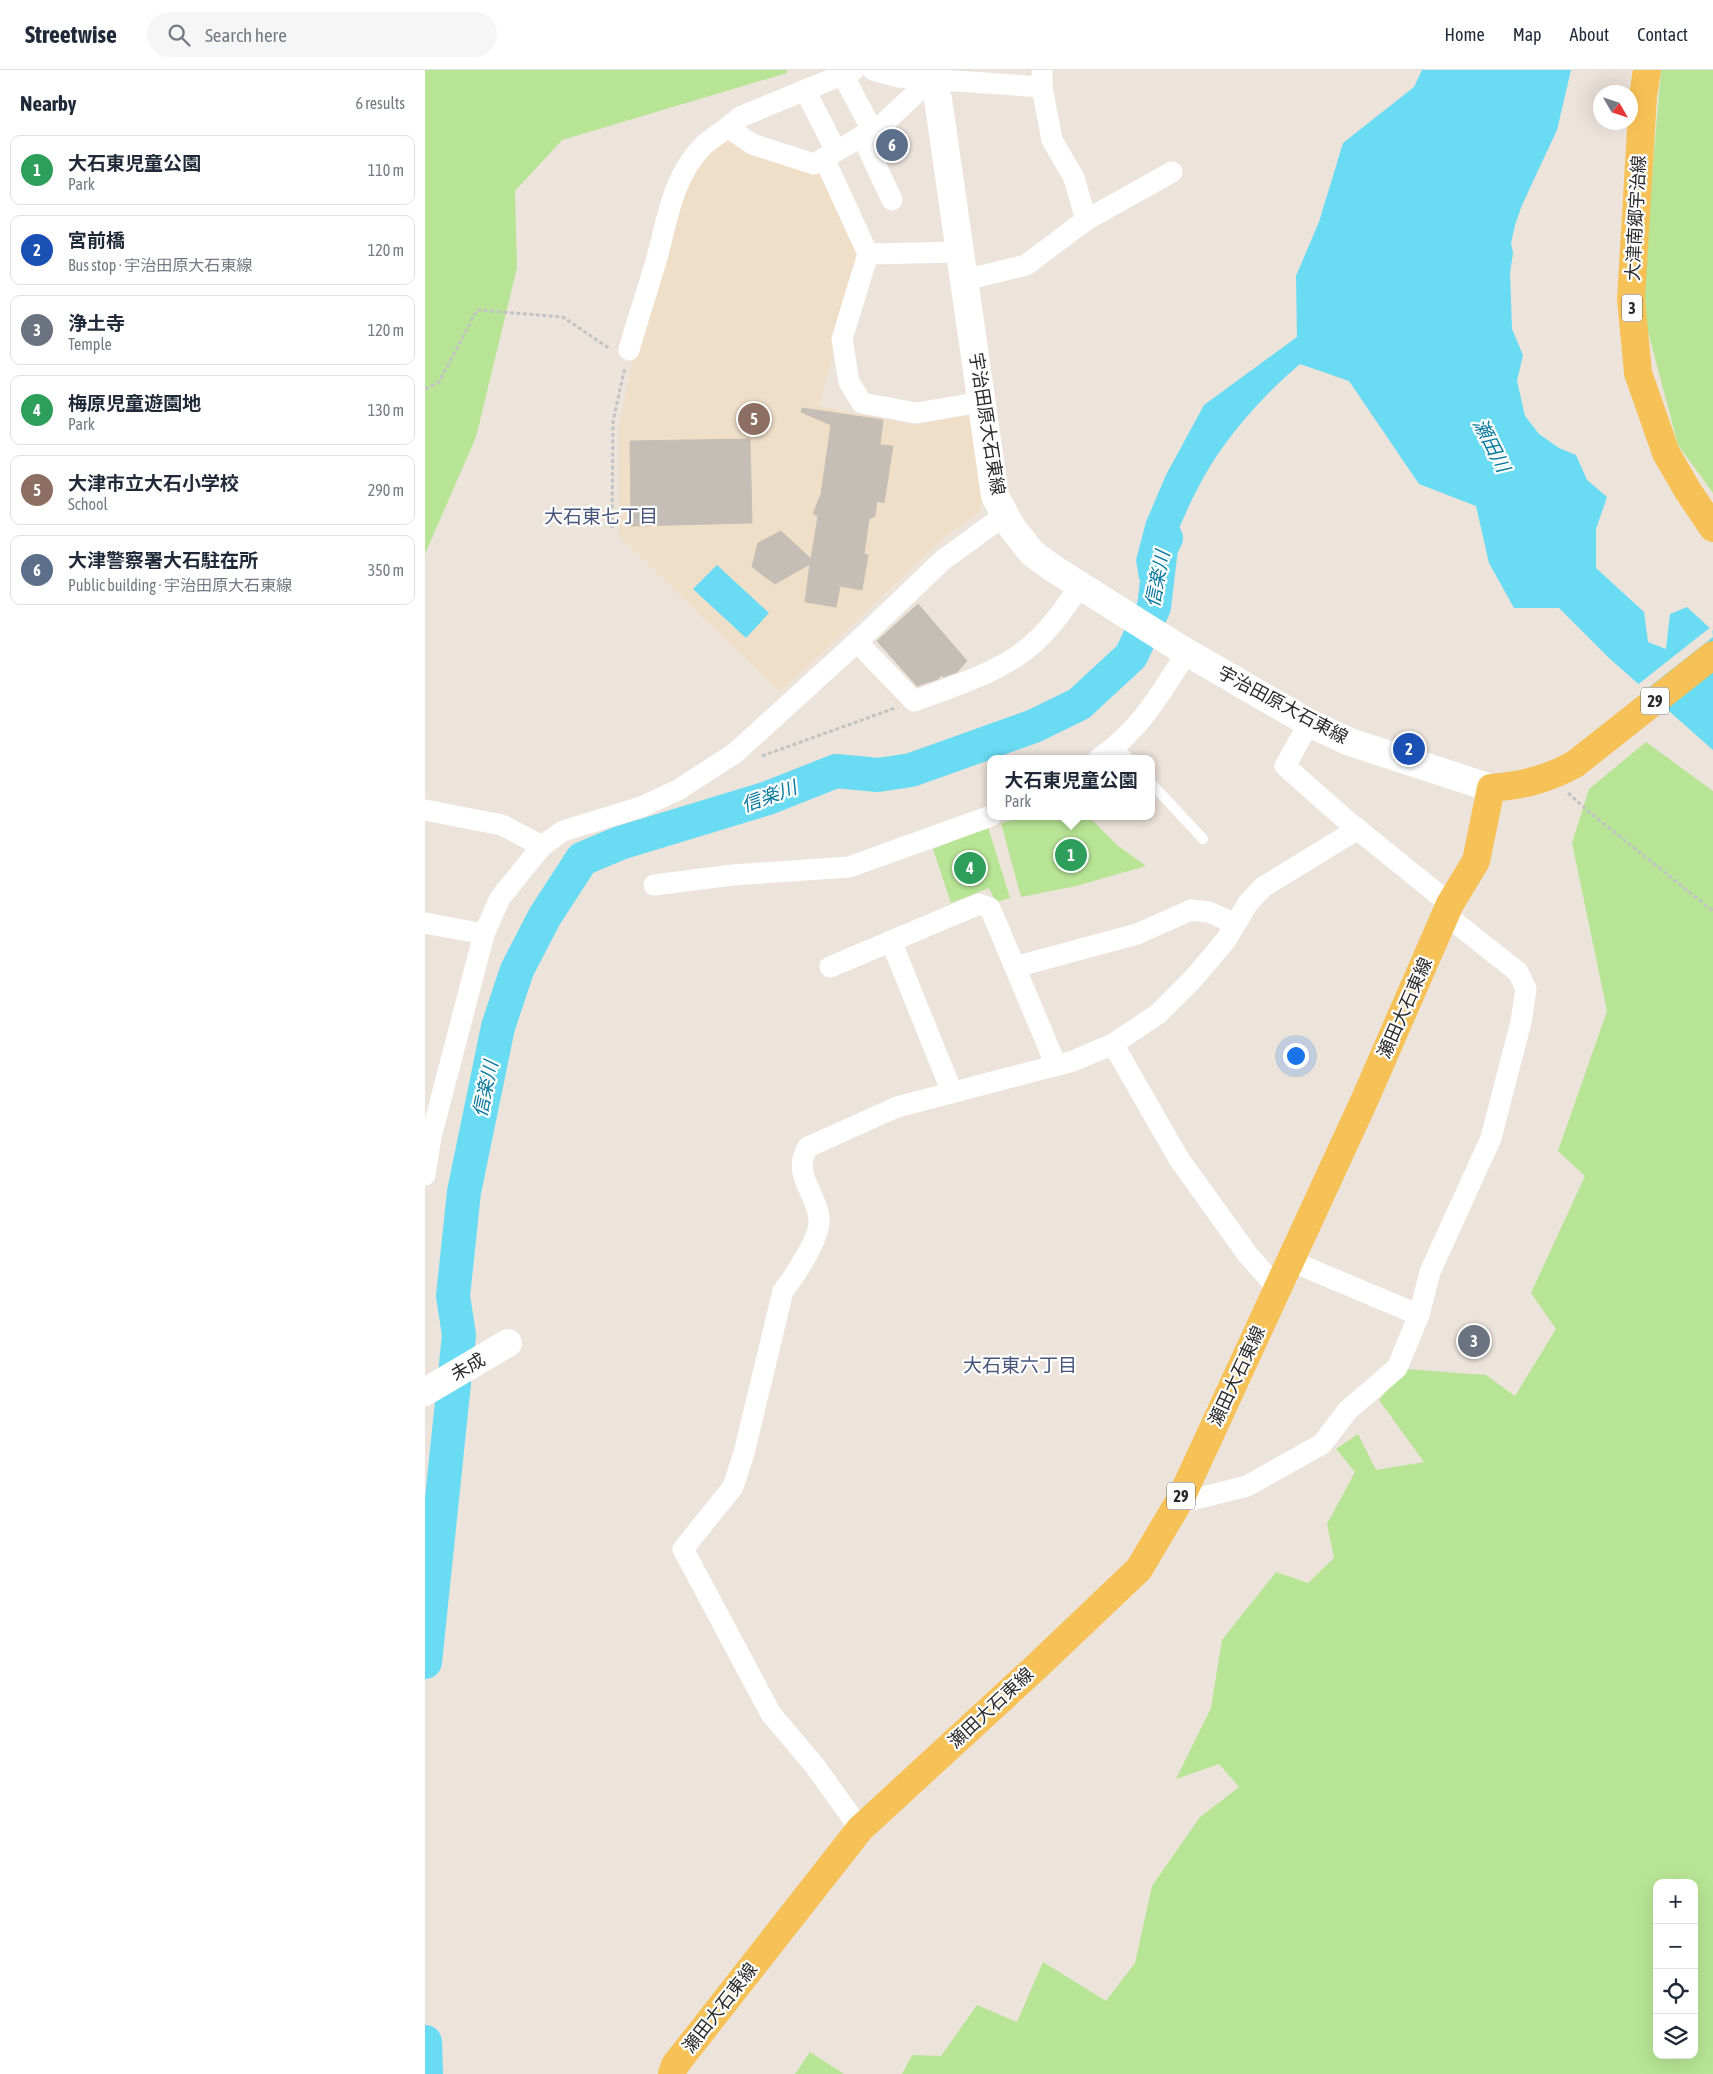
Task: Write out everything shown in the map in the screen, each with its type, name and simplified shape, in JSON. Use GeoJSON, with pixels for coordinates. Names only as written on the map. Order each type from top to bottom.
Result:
{"type":"FeatureCollection","features":[{"type":"Feature","properties":{"kind":"main road","name":"大津南郷宇治線"},"geometry":{"type":"LineString","coordinates":[[1647,70],[1643,96],[1631,299],[1638,373],[1666,453],[1688,491],[1713,528]]}},
{"type":"Feature","properties":{"kind":"main road","name":"宇治田原大石東線"},"geometry":{"type":"LineString","coordinates":[[930,74],[938,99],[995,496],[1005,515],[1032,553],[1086,590],[1181,649],[1309,723],[1350,742],[1491,788]]}},
{"type":"Feature","properties":{"kind":"main road","name":"29"},"geometry":{"type":"LineString","coordinates":[[1491,788],[1518,785],[1551,777],[1575,764],[1713,656]]}},
{"type":"Feature","properties":{"kind":"main road","name":"瀬田大石東線"},"geometry":{"type":"LineString","coordinates":[[672,2074],[675,2065],[859,1829],[1035,1668],[1139,1569],[1180,1500],[1365,1099],[1448,909],[1476,861],[1491,788]]}},
{"type":"Feature","properties":{"kind":"main road","name":"未成"},"geometry":{"type":"LineString","coordinates":[[426,1391],[508,1343]]}},
{"type":"Feature","properties":{"kind":"street"},"geometry":{"type":"LineString","coordinates":[[873,70],[899,77],[930,74],[1042,79],[1052,140],[1074,178],[1086,220]]}},
{"type":"Feature","properties":{"kind":"street"},"geometry":{"type":"LineString","coordinates":[[629,350],[658,253],[670,205],[681,176],[704,146],[729,128],[740,117],[848,72],[891,200]]}},
{"type":"Feature","properties":{"kind":"street"},"geometry":{"type":"LineString","coordinates":[[729,128],[752,144],[814,164],[883,124],[930,74]]}},
{"type":"Feature","properties":{"kind":"street"},"geometry":{"type":"LineString","coordinates":[[805,90],[869,254],[842,339],[849,382],[862,403],[916,413],[982,402]]}},
{"type":"Feature","properties":{"kind":"street"},"geometry":{"type":"LineString","coordinates":[[965,280],[1026,264],[1086,220],[1172,172]]}},
{"type":"Feature","properties":{"kind":"street"},"geometry":{"type":"LineString","coordinates":[[869,254],[961,252]]}},
{"type":"Feature","properties":{"kind":"street"},"geometry":{"type":"LineString","coordinates":[[425,1175],[431,1137],[484,934],[500,898],[542,846],[563,831],[641,807],[678,790],[735,754],[943,560],[1005,515]]}},
{"type":"Feature","properties":{"kind":"street"},"geometry":{"type":"LineString","coordinates":[[857,642],[914,701],[1006,663],[1022,652],[1086,590]]}},
{"type":"Feature","properties":{"kind":"street"},"geometry":{"type":"LineString","coordinates":[[1123,752],[1147,716],[1181,649]]}},
{"type":"Feature","properties":{"kind":"street"},"geometry":{"type":"LineString","coordinates":[[1180,1500],[1191,1500],[1247,1486],[1323,1444],[1348,1410],[1397,1368],[1419,1315],[1430,1272],[1491,1138],[1521,1022],[1526,989],[1518,972],[1285,766],[1309,723]]}},
{"type":"Feature","properties":{"kind":"street"},"geometry":{"type":"LineString","coordinates":[[425,810],[502,824],[542,846]]}},
{"type":"Feature","properties":{"kind":"street"},"geometry":{"type":"LineString","coordinates":[[654,885],[733,875],[849,867],[987,817]]}},
{"type":"Feature","properties":{"kind":"street"},"geometry":{"type":"LineString","coordinates":[[859,1829],[815,1766],[771,1714],[683,1549],[733,1487],[745,1453],[783,1291],[795,1276],[813,1243],[820,1220],[803,1172],[801,1159],[808,1147],[897,1107],[1073,1061],[1113,1044],[1158,1014],[1194,978],[1225,940],[1248,903],[1263,887],[1358,829]]}},
{"type":"Feature","properties":{"kind":"street"},"geometry":{"type":"LineString","coordinates":[[831,966],[979,904],[990,908],[1056,1065]]}},
{"type":"Feature","properties":{"kind":"street"},"geometry":{"type":"LineString","coordinates":[[1015,967],[1137,934],[1191,910],[1209,912],[1235,924]]}},
{"type":"Feature","properties":{"kind":"street"},"geometry":{"type":"LineString","coordinates":[[425,923],[484,934]]}},
{"type":"Feature","properties":{"kind":"street"},"geometry":{"type":"LineString","coordinates":[[891,941],[952,1092]]}},
{"type":"Feature","properties":{"kind":"street"},"geometry":{"type":"LineString","coordinates":[[1113,1044],[1179,1159],[1248,1255],[1278,1289]]}},
{"type":"Feature","properties":{"kind":"street"},"geometry":{"type":"LineString","coordinates":[[1291,1261],[1419,1315]]}},
{"type":"Feature","properties":{"kind":"lane"},"geometry":{"type":"LineString","coordinates":[[1155,787],[1203,839]]}},
{"type":"Feature","properties":{"kind":"path"},"geometry":{"type":"LineString","coordinates":[[425,389],[439,382],[477,310],[563,318],[616,353],[629,350],[613,421],[612,528]]}},
{"type":"Feature","properties":{"kind":"path"},"geometry":{"type":"LineString","coordinates":[[735,754],[762,757],[914,701]]}},
{"type":"Feature","properties":{"kind":"path"},"geometry":{"type":"LineString","coordinates":[[1551,777],[1588,811],[1713,911]]}},
{"type":"Feature","properties":{"kind":"shaded area"},"geometry":{"type":"Polygon","coordinates":[[[722,140],[825,173],[861,250],[819,406],[914,425],[972,414],[988,501],[982,504],[979,513],[947,535],[780,692],[619,536],[619,426],[635,350],[685,181],[722,140]]]}},
{"type":"Feature","properties":{"kind":"green space"},"geometry":{"type":"Polygon","coordinates":[[[425,70],[787,70],[787,73],[562,140],[515,191],[517,268],[476,437],[425,554],[425,70]]]}},
{"type":"Feature","properties":{"kind":"green space"},"geometry":{"type":"Polygon","coordinates":[[[1661,70],[1713,70],[1713,493],[1678,445],[1641,305],[1661,70]]]}},
{"type":"Feature","properties":{"kind":"green space"},"geometry":{"type":"Polygon","coordinates":[[[1646,742],[1713,791],[1713,2074],[902,2074],[912,2055],[941,2056],[977,2005],[1017,2022],[1043,1962],[1106,2001],[1135,1963],[1152,1886],[1200,1817],[1239,1787],[1219,1764],[1176,1779],[1211,1708],[1222,1640],[1276,1572],[1308,1583],[1334,1558],[1327,1524],[1355,1472],[1336,1449],[1358,1434],[1376,1470],[1424,1462],[1379,1400],[1405,1369],[1486,1375],[1515,1396],[1556,1329],[1531,1293],[1585,1176],[1558,1151],[1607,1011],[1572,843],[1589,789],[1646,742]]]}},
{"type":"Feature","properties":{"kind":"green space"},"geometry":{"type":"Polygon","coordinates":[[[1013,820],[1092,820],[1117,845],[1146,866],[1076,886],[1021,897],[1001,823],[1013,820]]]}},
{"type":"Feature","properties":{"kind":"green space"},"geometry":{"type":"Polygon","coordinates":[[[988,827],[1010,898],[996,902],[989,888],[951,903],[933,849],[988,827]]]}},
{"type":"Feature","properties":{"kind":"green space"},"geometry":{"type":"Polygon","coordinates":[[[810,2052],[844,2074],[795,2074],[810,2052]]]}},
{"type":"Feature","properties":{"kind":"water","name":"瀬田川"},"geometry":{"type":"Polygon","coordinates":[[[1422,70],[1571,70],[1557,130],[1522,205],[1511,243],[1513,253],[1510,273],[1512,329],[1523,355],[1517,381],[1525,416],[1539,434],[1559,448],[1576,455],[1587,480],[1607,497],[1596,529],[1596,568],[1644,612],[1648,642],[1666,649],[1670,614],[1687,607],[1713,631],[1713,750],[1609,658],[1559,608],[1514,608],[1489,563],[1476,506],[1419,484],[1349,381],[1300,364],[1258,404],[1220,451],[1187,509],[1154,589],[1139,579],[1136,560],[1146,522],[1166,475],[1204,405],[1297,337],[1296,276],[1319,222],[1343,143],[1414,87],[1422,70]]]}},
{"type":"Feature","properties":{"kind":"water"},"geometry":{"type":"Polygon","coordinates":[[[717,565],[769,613],[746,638],[693,589],[717,565]]]}},
{"type":"Feature","properties":{"kind":"pier"},"geometry":{"type":"Polygon","coordinates":[[[1712,626],[1713,637],[1643,692],[1636,686],[1712,626]]]}},
{"type":"Feature","properties":{"kind":"building"},"geometry":{"type":"Polygon","coordinates":[[[802,408],[883,420],[880,445],[893,446],[884,503],[877,501],[875,516],[869,519],[864,554],[868,555],[862,590],[840,586],[836,607],[805,602],[810,564],[775,584],[752,567],[758,543],[781,531],[811,559],[818,516],[813,514],[821,494],[831,425],[801,412],[802,408]]]}},
{"type":"Feature","properties":{"kind":"building"},"geometry":{"type":"Polygon","coordinates":[[[750,439],[752,523],[631,526],[630,441],[750,439]]]}},
{"type":"Feature","properties":{"kind":"building"},"geometry":{"type":"Polygon","coordinates":[[[918,604],[967,661],[957,672],[943,677],[942,675],[938,679],[917,686],[877,641],[918,604]]]}},
{"type":"Feature","properties":{"kind":"waterway","name":"信楽川"},"geometry":{"type":"LineString","coordinates":[[425,1662],[459,1335],[453,1296],[464,1192],[498,1027],[517,970],[545,916],[582,859],[620,843],[768,798],[836,771],[878,775],[911,770],[1034,726],[1079,704],[1131,656],[1154,607],[1161,548],[1166,538]]}},
{"type":"Feature","properties":{"kind":"waterway","name":"信楽川"},"geometry":{"type":"LineString","coordinates":[[425,2042],[426,2074]]}},
{"type":"Feature","properties":{"kind":"place","name":"大津警察署大石駐在所"},"geometry":{"type":"Point","coordinates":[892,145]}},
{"type":"Feature","properties":{"kind":"place","name":"大津市立大石小学校"},"geometry":{"type":"Point","coordinates":[754,419]}},
{"type":"Feature","properties":{"kind":"place","name":"宮前橋"},"geometry":{"type":"Point","coordinates":[1409,749]}},
{"type":"Feature","properties":{"kind":"place","name":"大石東児童公園"},"geometry":{"type":"Point","coordinates":[1071,855]}},
{"type":"Feature","properties":{"kind":"place","name":"梅原児童遊園地"},"geometry":{"type":"Point","coordinates":[970,868]}},
{"type":"Feature","properties":{"kind":"place","name":"浄土寺"},"geometry":{"type":"Point","coordinates":[1474,1341]}},
{"type":"Feature","properties":{"kind":"district","name":"大石東七丁目"},"geometry":{"type":"Point","coordinates":[601,516]}},
{"type":"Feature","properties":{"kind":"district","name":"大石東六丁目"},"geometry":{"type":"Point","coordinates":[1020,1365]}}]}
